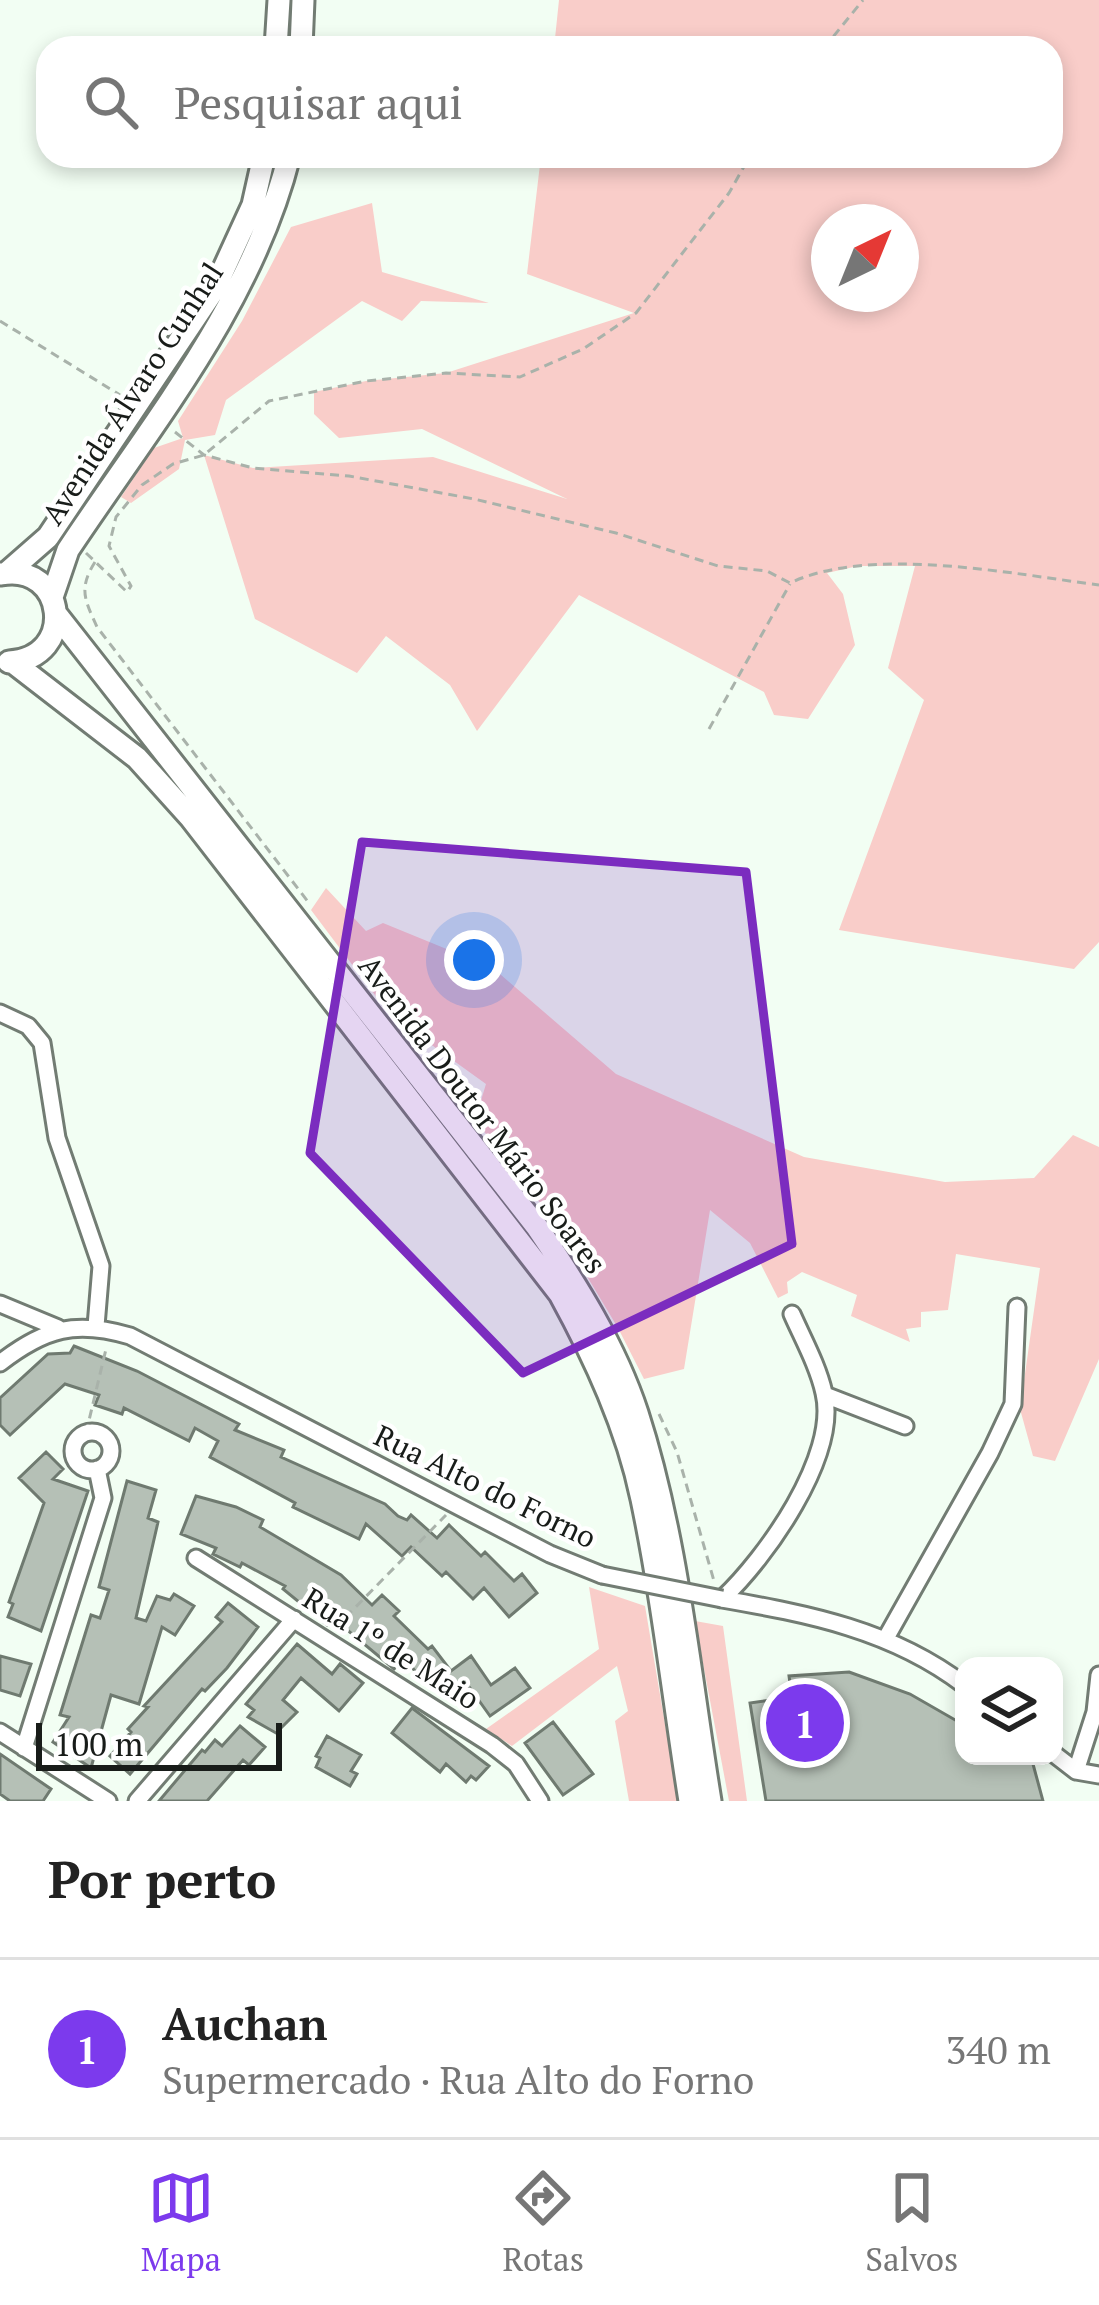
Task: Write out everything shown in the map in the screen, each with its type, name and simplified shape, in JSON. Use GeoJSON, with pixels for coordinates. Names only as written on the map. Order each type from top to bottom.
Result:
{"type":"FeatureCollection","features":[{"type":"Feature","properties":{"kind":"main road"},"geometry":{"type":"LineString","coordinates":[[277,36],[279,0]]}},
{"type":"Feature","properties":{"kind":"main road"},"geometry":{"type":"LineString","coordinates":[[302,36],[303,0]]}},
{"type":"Feature","properties":{"kind":"main road","name":"Avenida Álvaro Cunhal"},"geometry":{"type":"LineString","coordinates":[[4,573],[48,537],[215,288],[254,205],[262,168]]}},
{"type":"Feature","properties":{"kind":"main road","name":"Avenida Álvaro Cunhal"},"geometry":{"type":"LineString","coordinates":[[7,662],[32,658],[46,647],[54,632],[54,605],[68,550],[236,297],[275,212],[286,168]]}},
{"type":"Feature","properties":{"kind":"main road"},"geometry":{"type":"LineString","coordinates":[[4,573],[25,574],[41,583],[54,605]]}},
{"type":"Feature","properties":{"kind":"main road","name":"Avenida Doutor Mário Soares"},"geometry":{"type":"LineString","coordinates":[[54,605],[573,1279],[636,1408],[661,1496],[710,1801]]}},
{"type":"Feature","properties":{"kind":"main road","name":"Avenida Doutor Mário Soares"},"geometry":{"type":"LineString","coordinates":[[7,662],[137,758],[191,818],[560,1294],[598,1370],[642,1496],[690,1801]]}},
{"type":"Feature","properties":{"kind":"street"},"geometry":{"type":"LineString","coordinates":[[0,1013],[28,1026],[42,1043],[57,1138],[101,1266],[103,1328]]}},
{"type":"Feature","properties":{"kind":"street"},"geometry":{"type":"LineString","coordinates":[[0,1304],[58,1328]]}},
{"type":"Feature","properties":{"kind":"street"},"geometry":{"type":"LineString","coordinates":[[886,1638],[990,1453],[1012,1404],[1017,1307]]}},
{"type":"Feature","properties":{"kind":"street"},"geometry":{"type":"LineString","coordinates":[[722,1599],[778,1534],[811,1472],[825,1419],[824,1395],[792,1314]]}},
{"type":"Feature","properties":{"kind":"street","name":"Rua Alto do Forno"},"geometry":{"type":"LineString","coordinates":[[0,1363],[58,1328],[103,1328],[130,1336],[550,1555],[602,1575],[815,1616],[886,1638],[955,1680]]}},
{"type":"Feature","properties":{"kind":"street"},"geometry":{"type":"LineString","coordinates":[[824,1395],[904,1426]]}},
{"type":"Feature","properties":{"kind":"street"},"geometry":{"type":"LineString","coordinates":[[98,1432],[110,1444],[108,1462],[98,1469],[85,1468],[76,1460],[74,1447],[86,1433],[98,1432]]}},
{"type":"Feature","properties":{"kind":"street"},"geometry":{"type":"LineString","coordinates":[[24,1748],[104,1498],[98,1469]]}},
{"type":"Feature","properties":{"kind":"street","name":"Rua 1º de Maio"},"geometry":{"type":"LineString","coordinates":[[196,1558],[492,1745],[516,1764],[540,1801]]}},
{"type":"Feature","properties":{"kind":"street"},"geometry":{"type":"LineString","coordinates":[[137,1801],[294,1619]]}},
{"type":"Feature","properties":{"kind":"street"},"geometry":{"type":"LineString","coordinates":[[1076,1771],[1095,1712],[1099,1676]]}},
{"type":"Feature","properties":{"kind":"street"},"geometry":{"type":"LineString","coordinates":[[0,1732],[107,1801]]}},
{"type":"Feature","properties":{"kind":"street"},"geometry":{"type":"LineString","coordinates":[[1063,1761],[1076,1771],[1099,1774]]}},
{"type":"Feature","properties":{"kind":"path"},"geometry":{"type":"LineString","coordinates":[[834,36],[863,0]]}},
{"type":"Feature","properties":{"kind":"path"},"geometry":{"type":"LineString","coordinates":[[80,546],[127,592],[131,586],[109,546],[116,517],[142,485],[173,464],[204,454],[269,401],[446,373],[520,377],[583,350],[636,313],[743,168]]}},
{"type":"Feature","properties":{"kind":"path"},"geometry":{"type":"LineString","coordinates":[[0,321],[122,396]]}},
{"type":"Feature","properties":{"kind":"path"},"geometry":{"type":"LineString","coordinates":[[168,426],[204,454],[253,468],[350,476],[474,499],[616,533],[718,566],[767,571],[790,583],[858,566],[916,566],[1099,584]]}},
{"type":"Feature","properties":{"kind":"path"},"geometry":{"type":"LineString","coordinates":[[710,729],[787,596],[790,583]]}},
{"type":"Feature","properties":{"kind":"path"},"geometry":{"type":"LineString","coordinates":[[86,1433],[103,1328]]}},
{"type":"Feature","properties":{"kind":"path"},"geometry":{"type":"LineString","coordinates":[[325,1639],[455,1505]]}},
{"type":"Feature","properties":{"kind":"highlighted area"},"geometry":{"type":"Polygon","coordinates":[[[362,842],[746,872],[792,1244],[523,1373],[310,1153],[362,842]]]}},
{"type":"Feature","properties":{"kind":"shaded area"},"geometry":{"type":"Polygon","coordinates":[[[559,0],[1099,0],[1099,942],[1074,969],[839,930],[924,700],[888,668],[915,566],[858,566],[827,573],[843,594],[855,645],[808,719],[774,715],[764,692],[579,595],[477,731],[450,685],[386,636],[357,673],[255,619],[204,455],[253,468],[433,457],[567,499],[422,429],[339,438],[314,414],[314,392],[446,373],[634,313],[527,274],[540,168],[1063,168],[1063,36],[555,36],[559,0]]]}},
{"type":"Feature","properties":{"kind":"shaded area"},"geometry":{"type":"Polygon","coordinates":[[[372,203],[382,272],[489,303],[421,301],[402,321],[362,301],[226,400],[215,435],[185,440],[179,469],[131,503],[121,497],[154,448],[183,438],[178,421],[242,321],[291,227],[372,203]]]}},
{"type":"Feature","properties":{"kind":"shaded area"},"geometry":{"type":"Polygon","coordinates":[[[326,888],[366,931],[383,923],[493,968],[616,1074],[804,1157],[945,1182],[1034,1178],[1073,1135],[1099,1147],[1099,1359],[1055,1461],[1033,1456],[1020,1409],[1040,1268],[956,1254],[948,1310],[921,1312],[921,1327],[906,1329],[910,1342],[851,1316],[857,1295],[802,1272],[787,1282],[788,1293],[778,1298],[750,1243],[710,1210],[684,1369],[644,1379],[552,1218],[475,1120],[486,1084],[390,1015],[311,910],[326,888]]]}},
{"type":"Feature","properties":{"kind":"shaded area"},"geometry":{"type":"Polygon","coordinates":[[[589,1587],[645,1606],[678,1801],[629,1801],[615,1721],[628,1711],[617,1666],[512,1746],[486,1729],[599,1649],[589,1587]]]}},
{"type":"Feature","properties":{"kind":"shaded area"},"geometry":{"type":"Polygon","coordinates":[[[695,1621],[723,1626],[747,1801],[729,1801],[695,1621]]]}},
{"type":"Feature","properties":{"kind":"building"},"geometry":{"type":"Polygon","coordinates":[[[74,1346],[137,1371],[239,1424],[235,1430],[284,1450],[281,1457],[385,1504],[398,1516],[407,1520],[411,1515],[437,1538],[449,1525],[514,1581],[522,1574],[537,1593],[509,1617],[484,1588],[473,1599],[411,1547],[402,1556],[366,1524],[359,1539],[293,1507],[295,1503],[210,1457],[218,1441],[195,1428],[189,1441],[124,1408],[122,1414],[95,1405],[99,1395],[65,1384],[10,1435],[0,1425],[0,1398],[48,1354],[70,1353],[74,1346]]]}},
{"type":"Feature","properties":{"kind":"building"},"geometry":{"type":"Polygon","coordinates":[[[46,1452],[63,1469],[53,1479],[88,1491],[41,1631],[8,1617],[44,1503],[19,1478],[46,1452]]]}},
{"type":"Feature","properties":{"kind":"building"},"geometry":{"type":"Polygon","coordinates":[[[127,1481],[156,1490],[148,1518],[158,1522],[136,1618],[146,1621],[157,1596],[170,1600],[174,1594],[194,1606],[175,1635],[162,1627],[139,1704],[111,1695],[91,1768],[53,1742],[69,1717],[60,1715],[91,1615],[100,1618],[109,1590],[99,1587],[127,1481]]]}},
{"type":"Feature","properties":{"kind":"building"},"geometry":{"type":"Polygon","coordinates":[[[196,1496],[263,1520],[260,1527],[341,1575],[372,1605],[382,1595],[399,1611],[394,1616],[428,1649],[432,1646],[451,1671],[471,1656],[491,1685],[515,1668],[530,1688],[490,1716],[470,1688],[452,1701],[433,1676],[424,1683],[405,1658],[394,1669],[333,1618],[327,1625],[285,1586],[181,1534],[196,1496]]]}},
{"type":"Feature","properties":{"kind":"building"},"geometry":{"type":"Polygon","coordinates":[[[228,1603],[258,1627],[130,1774],[110,1756],[148,1707],[144,1706],[222,1622],[216,1617],[228,1603]]]}},
{"type":"Feature","properties":{"kind":"building"},"geometry":{"type":"Polygon","coordinates":[[[297,1644],[332,1674],[340,1664],[363,1683],[339,1711],[301,1678],[283,1700],[297,1712],[276,1733],[248,1717],[254,1710],[246,1704],[297,1644]]]}},
{"type":"Feature","properties":{"kind":"building"},"geometry":{"type":"Polygon","coordinates":[[[0,1656],[31,1664],[20,1696],[0,1690],[0,1656]]]}},
{"type":"Feature","properties":{"kind":"building"},"geometry":{"type":"Polygon","coordinates":[[[849,1672],[910,1694],[955,1720],[955,1765],[1033,1765],[1043,1801],[766,1801],[750,1703],[792,1697],[789,1676],[849,1672]]]}},
{"type":"Feature","properties":{"kind":"building"},"geometry":{"type":"Polygon","coordinates":[[[412,1708],[489,1766],[476,1780],[471,1776],[466,1782],[446,1764],[440,1772],[392,1733],[412,1708]]]}},
{"type":"Feature","properties":{"kind":"building"},"geometry":{"type":"Polygon","coordinates":[[[553,1722],[593,1774],[563,1795],[525,1743],[553,1722]]]}},
{"type":"Feature","properties":{"kind":"building"},"geometry":{"type":"Polygon","coordinates":[[[240,1726],[265,1747],[249,1765],[243,1760],[207,1801],[159,1801],[202,1750],[215,1740],[222,1746],[240,1726]]]}},
{"type":"Feature","properties":{"kind":"building"},"geometry":{"type":"Polygon","coordinates":[[[327,1736],[361,1755],[351,1771],[357,1774],[350,1786],[316,1767],[320,1758],[316,1756],[327,1736]]]}},
{"type":"Feature","properties":{"kind":"building"},"geometry":{"type":"Polygon","coordinates":[[[0,1754],[51,1789],[43,1801],[10,1801],[0,1794],[0,1754]]]}},
{"type":"Feature","properties":{"kind":"place","name":"Auchan"},"geometry":{"type":"Point","coordinates":[805,1723]}}]}
